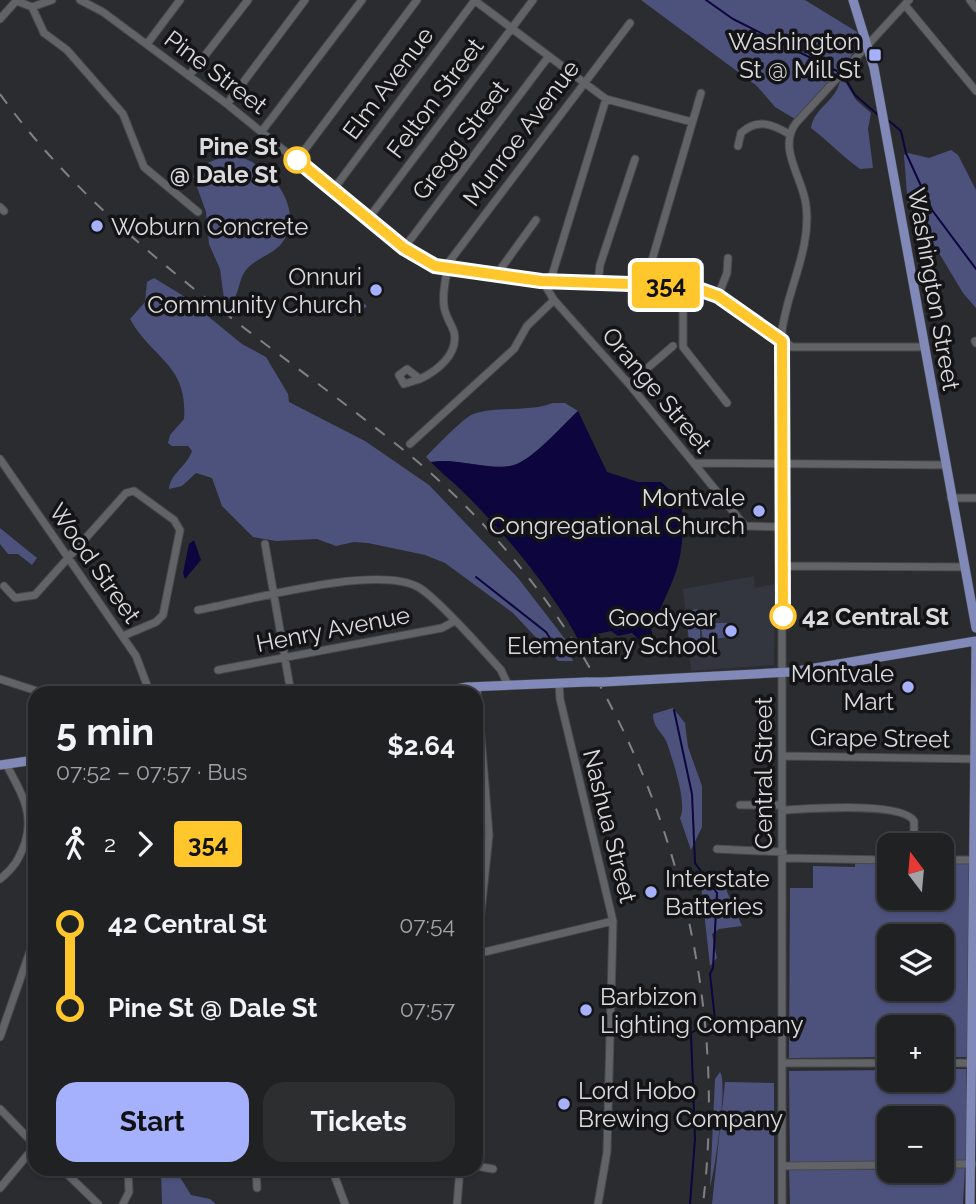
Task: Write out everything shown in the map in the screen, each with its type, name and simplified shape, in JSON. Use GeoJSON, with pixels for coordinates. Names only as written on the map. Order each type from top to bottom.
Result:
{"type":"FeatureCollection","features":[{"type":"Feature","properties":{"kind":"main road","name":"Washington Street"},"geometry":{"type":"LineString","coordinates":[[853,0],[868,44],[885,128],[976,628]]}},
{"type":"Feature","properties":{"kind":"main road"},"geometry":{"type":"LineString","coordinates":[[483,687],[782,672],[976,642],[974,1161],[970,1204]]}},
{"type":"Feature","properties":{"kind":"main road"},"geometry":{"type":"LineString","coordinates":[[3,764],[28,761]]}},
{"type":"Feature","properties":{"kind":"street"},"geometry":{"type":"LineString","coordinates":[[0,19],[17,0],[32,7],[44,33],[67,50],[121,111],[145,169],[198,212]]}},
{"type":"Feature","properties":{"kind":"street"},"geometry":{"type":"LineString","coordinates":[[32,7],[52,0]]}},
{"type":"Feature","properties":{"kind":"street","name":"Pine Street"},"geometry":{"type":"LineString","coordinates":[[80,0],[100,10],[227,104],[404,248],[425,262],[447,269],[547,282],[683,285],[718,296],[782,341]]}},
{"type":"Feature","properties":{"kind":"street"},"geometry":{"type":"LineString","coordinates":[[147,44],[180,0]]}},
{"type":"Feature","properties":{"kind":"street"},"geometry":{"type":"LineString","coordinates":[[189,76],[247,0]]}},
{"type":"Feature","properties":{"kind":"street"},"geometry":{"type":"LineString","coordinates":[[227,104],[305,0]]}},
{"type":"Feature","properties":{"kind":"street"},"geometry":{"type":"LineString","coordinates":[[262,131],[362,0]]}},
{"type":"Feature","properties":{"kind":"street"},"geometry":{"type":"LineString","coordinates":[[297,160],[417,0]]}},
{"type":"Feature","properties":{"kind":"street"},"geometry":{"type":"LineString","coordinates":[[475,0],[606,99],[692,122]]}},
{"type":"Feature","properties":{"kind":"street","name":"Elm Avenue"},"geometry":{"type":"LineString","coordinates":[[332,190],[475,0]]}},
{"type":"Feature","properties":{"kind":"street","name":"Felton Street"},"geometry":{"type":"LineString","coordinates":[[369,219],[533,0]]}},
{"type":"Feature","properties":{"kind":"street"},"geometry":{"type":"LineString","coordinates":[[970,0],[976,8]]}},
{"type":"Feature","properties":{"kind":"street"},"geometry":{"type":"LineString","coordinates":[[738,146],[741,133],[754,124],[769,124],[789,134],[796,123],[907,3],[976,91]]}},
{"type":"Feature","properties":{"kind":"street","name":"Munroe Avenue"},"geometry":{"type":"LineString","coordinates":[[447,269],[449,261],[630,23]]}},
{"type":"Feature","properties":{"kind":"street","name":"Gregg Street"},"geometry":{"type":"LineString","coordinates":[[404,248],[548,56]]}},
{"type":"Feature","properties":{"kind":"street"},"geometry":{"type":"LineString","coordinates":[[645,284],[701,93]]}},
{"type":"Feature","properties":{"kind":"street"},"geometry":{"type":"LineString","coordinates":[[547,282],[606,99]]}},
{"type":"Feature","properties":{"kind":"street","name":"Central Street"},"geometry":{"type":"LineString","coordinates":[[782,1204],[782,341],[807,218],[804,195],[789,146],[789,134]]}},
{"type":"Feature","properties":{"kind":"street"},"geometry":{"type":"LineString","coordinates":[[598,283],[600,265],[635,159]]}},
{"type":"Feature","properties":{"kind":"street"},"geometry":{"type":"LineString","coordinates":[[500,276],[502,267],[536,220]]}},
{"type":"Feature","properties":{"kind":"street"},"geometry":{"type":"LineString","coordinates":[[718,296],[727,273],[728,258]]}},
{"type":"Feature","properties":{"kind":"street"},"geometry":{"type":"LineString","coordinates":[[420,379],[437,369],[453,347],[454,335],[443,306],[447,269]]}},
{"type":"Feature","properties":{"kind":"street","name":"Orange Street"},"geometry":{"type":"LineString","coordinates":[[547,282],[554,300],[629,384],[747,527],[783,527]]}},
{"type":"Feature","properties":{"kind":"street"},"geometry":{"type":"LineString","coordinates":[[683,285],[683,347],[727,404]]}},
{"type":"Feature","properties":{"kind":"street"},"geometry":{"type":"LineString","coordinates":[[410,444],[514,349],[527,326],[554,300]]}},
{"type":"Feature","properties":{"kind":"street"},"geometry":{"type":"LineString","coordinates":[[782,341],[794,347],[925,347]]}},
{"type":"Feature","properties":{"kind":"street"},"geometry":{"type":"LineString","coordinates":[[629,384],[673,346]]}},
{"type":"Feature","properties":{"kind":"street","name":"Wood Street"},"geometry":{"type":"LineString","coordinates":[[0,459],[123,636],[139,662],[148,686]]}},
{"type":"Feature","properties":{"kind":"street"},"geometry":{"type":"LineString","coordinates":[[694,463],[945,465]]}},
{"type":"Feature","properties":{"kind":"street"},"geometry":{"type":"LineString","coordinates":[[4,586],[15,598],[31,598],[131,490],[174,520],[180,535],[163,615],[153,623],[123,636]]}},
{"type":"Feature","properties":{"kind":"street"},"geometry":{"type":"LineString","coordinates":[[951,498],[976,498]]}},
{"type":"Feature","properties":{"kind":"street"},"geometry":{"type":"LineString","coordinates":[[265,544],[290,686]]}},
{"type":"Feature","properties":{"kind":"street"},"geometry":{"type":"LineString","coordinates":[[783,566],[964,568]]}},
{"type":"Feature","properties":{"kind":"street"},"geometry":{"type":"LineString","coordinates":[[198,610],[367,579],[403,582],[424,591],[501,670],[508,685]]}},
{"type":"Feature","properties":{"kind":"street","name":"Henry Avenue"},"geometry":{"type":"LineString","coordinates":[[218,670],[442,628],[453,622]]}},
{"type":"Feature","properties":{"kind":"street"},"geometry":{"type":"LineString","coordinates":[[0,679],[28,688]]}},
{"type":"Feature","properties":{"kind":"street","name":"Nashua Street"},"geometry":{"type":"LineString","coordinates":[[483,953],[613,921],[560,700],[559,683]]}},
{"type":"Feature","properties":{"kind":"street","name":"Grape Street"},"geometry":{"type":"LineString","coordinates":[[783,756],[976,759]]}},
{"type":"Feature","properties":{"kind":"street"},"geometry":{"type":"LineString","coordinates":[[483,758],[489,830],[483,892]]}},
{"type":"Feature","properties":{"kind":"street"},"geometry":{"type":"LineString","coordinates":[[3,764],[28,811]]}},
{"type":"Feature","properties":{"kind":"street"},"geometry":{"type":"LineString","coordinates":[[740,805],[857,808],[908,814],[914,821],[914,833]]}},
{"type":"Feature","properties":{"kind":"street"},"geometry":{"type":"LineString","coordinates":[[0,879],[18,861],[28,826]]}},
{"type":"Feature","properties":{"kind":"street"},"geometry":{"type":"LineString","coordinates":[[717,849],[877,859]]}},
{"type":"Feature","properties":{"kind":"street"},"geometry":{"type":"LineString","coordinates":[[954,860],[976,860]]}},
{"type":"Feature","properties":{"kind":"street"},"geometry":{"type":"LineString","coordinates":[[598,1204],[607,1152],[613,921]]}},
{"type":"Feature","properties":{"kind":"street"},"geometry":{"type":"LineString","coordinates":[[0,1037],[28,957]]}},
{"type":"Feature","properties":{"kind":"street"},"geometry":{"type":"LineString","coordinates":[[954,1062],[974,1060]]}},
{"type":"Feature","properties":{"kind":"street"},"geometry":{"type":"LineString","coordinates":[[783,1063],[877,1063]]}},
{"type":"Feature","properties":{"kind":"street"},"geometry":{"type":"LineString","coordinates":[[0,1109],[28,1138]]}},
{"type":"Feature","properties":{"kind":"street"},"geometry":{"type":"LineString","coordinates":[[0,1188],[28,1154]]}},
{"type":"Feature","properties":{"kind":"street"},"geometry":{"type":"LineString","coordinates":[[954,1163],[974,1161]]}},
{"type":"Feature","properties":{"kind":"street"},"geometry":{"type":"LineString","coordinates":[[783,1166],[877,1165]]}},
{"type":"Feature","properties":{"kind":"street"},"geometry":{"type":"LineString","coordinates":[[483,1167],[492,1169]]}},
{"type":"Feature","properties":{"kind":"street"},"geometry":{"type":"LineString","coordinates":[[69,1176],[98,1204]]}},
{"type":"Feature","properties":{"kind":"street"},"geometry":{"type":"LineString","coordinates":[[123,1204],[129,1192],[128,1176]]}},
{"type":"Feature","properties":{"kind":"street"},"geometry":{"type":"LineString","coordinates":[[256,1176],[257,1188]]}},
{"type":"Feature","properties":{"kind":"street"},"geometry":{"type":"LineString","coordinates":[[335,1176],[345,1204]]}},
{"type":"Feature","properties":{"kind":"street"},"geometry":{"type":"LineString","coordinates":[[457,1204],[459,1176]]}},
{"type":"Feature","properties":{"kind":"shaded area"},"geometry":{"type":"Polygon","coordinates":[[[641,0],[805,0],[857,32],[856,47],[850,58],[795,119],[775,107],[757,86],[641,0]]]}},
{"type":"Feature","properties":{"kind":"shaded area"},"geometry":{"type":"Polygon","coordinates":[[[840,81],[846,83],[856,100],[871,113],[868,129],[873,168],[860,169],[811,128],[816,115],[834,94],[840,81]]]}},
{"type":"Feature","properties":{"kind":"shaded area"},"geometry":{"type":"Polygon","coordinates":[[[951,150],[958,155],[976,190],[976,308],[963,293],[908,207],[904,155],[908,153],[929,158],[951,150]]]}},
{"type":"Feature","properties":{"kind":"shaded area"},"geometry":{"type":"Polygon","coordinates":[[[228,155],[255,164],[267,173],[278,185],[290,212],[284,240],[276,249],[246,270],[236,296],[230,303],[224,299],[220,269],[209,244],[206,212],[193,176],[202,165],[228,155]]]}},
{"type":"Feature","properties":{"kind":"shaded area"},"geometry":{"type":"Polygon","coordinates":[[[154,278],[182,295],[242,344],[266,357],[288,394],[289,402],[365,441],[429,485],[518,578],[565,639],[573,661],[558,661],[513,613],[445,563],[425,555],[368,543],[354,542],[336,546],[317,539],[276,541],[253,537],[222,506],[212,478],[196,473],[182,486],[169,489],[172,479],[192,451],[188,446],[172,446],[168,443],[170,435],[184,419],[184,401],[175,374],[130,319],[145,302],[147,282],[154,278]]]}},
{"type":"Feature","properties":{"kind":"shaded area"},"geometry":{"type":"Polygon","coordinates":[[[353,295],[367,306],[356,316],[344,304],[353,295]]]}},
{"type":"Feature","properties":{"kind":"shaded area"},"geometry":{"type":"Polygon","coordinates":[[[565,403],[578,411],[522,462],[496,467],[431,462],[426,457],[471,415],[565,403]]]}},
{"type":"Feature","properties":{"kind":"shaded area"},"geometry":{"type":"Polygon","coordinates":[[[578,411],[607,472],[638,482],[661,482],[681,500],[680,555],[672,582],[651,630],[658,648],[654,655],[632,633],[618,636],[611,631],[592,635],[587,645],[581,645],[557,604],[509,542],[475,504],[431,462],[452,461],[495,467],[514,465],[538,449],[578,411]]]}},
{"type":"Feature","properties":{"kind":"shaded area"},"geometry":{"type":"Polygon","coordinates":[[[0,528],[37,558],[32,565],[18,554],[8,554],[0,544],[0,528]]]}},
{"type":"Feature","properties":{"kind":"shaded area"},"geometry":{"type":"Polygon","coordinates":[[[194,540],[201,560],[185,579],[183,573],[189,544],[194,540]]]}},
{"type":"Feature","properties":{"kind":"shaded area","name":"Goodyear Elementary School"},"geometry":{"type":"Polygon","coordinates":[[[754,576],[755,588],[775,584],[774,665],[691,671],[683,589],[754,576]]]}},
{"type":"Feature","properties":{"kind":"shaded area"},"geometry":{"type":"Polygon","coordinates":[[[697,609],[699,617],[692,619],[700,619],[700,642],[689,641],[687,621],[692,610],[697,609]]]}},
{"type":"Feature","properties":{"kind":"shaded area"},"geometry":{"type":"Polygon","coordinates":[[[705,623],[727,623],[729,637],[703,640],[701,627],[705,623]]]}},
{"type":"Feature","properties":{"kind":"shaded area"},"geometry":{"type":"Polygon","coordinates":[[[673,708],[685,723],[688,747],[702,786],[702,827],[691,850],[680,818],[681,793],[675,770],[667,743],[653,719],[653,714],[673,708]]]}},
{"type":"Feature","properties":{"kind":"shaded area"},"geometry":{"type":"Polygon","coordinates":[[[855,862],[877,862],[877,910],[954,910],[954,864],[969,864],[967,1057],[954,1057],[954,1015],[877,1015],[877,1057],[789,1058],[790,888],[813,888],[813,866],[855,867],[855,862]]]}},
{"type":"Feature","properties":{"kind":"shaded area"},"geometry":{"type":"Polygon","coordinates":[[[708,870],[722,880],[742,926],[719,929],[712,934],[717,958],[710,966],[700,875],[708,870]]]}},
{"type":"Feature","properties":{"kind":"shaded area"},"geometry":{"type":"Polygon","coordinates":[[[954,1069],[966,1069],[966,1162],[954,1162],[954,1106],[877,1106],[877,1162],[790,1163],[789,1071],[877,1070],[877,1092],[954,1092],[954,1069]]]}},
{"type":"Feature","properties":{"kind":"shaded area"},"geometry":{"type":"Polygon","coordinates":[[[720,1072],[722,1108],[710,1187],[715,1079],[720,1072]]]}},
{"type":"Feature","properties":{"kind":"shaded area"},"geometry":{"type":"Polygon","coordinates":[[[725,1082],[774,1083],[774,1204],[712,1204],[725,1082]]]}},
{"type":"Feature","properties":{"kind":"shaded area"},"geometry":{"type":"Polygon","coordinates":[[[954,1167],[965,1167],[963,1204],[790,1204],[789,1168],[877,1170],[877,1183],[954,1183],[954,1167]]]}},
{"type":"Feature","properties":{"kind":"shaded area"},"geometry":{"type":"Polygon","coordinates":[[[161,1176],[179,1176],[191,1195],[210,1199],[216,1204],[162,1204],[161,1176]]]}},
{"type":"Feature","properties":{"kind":"waterway"},"geometry":{"type":"LineString","coordinates":[[706,0],[733,19],[839,72]]}},
{"type":"Feature","properties":{"kind":"waterway"},"geometry":{"type":"LineString","coordinates":[[846,80],[855,95],[878,115]]}},
{"type":"Feature","properties":{"kind":"waterway"},"geometry":{"type":"LineString","coordinates":[[889,121],[901,131],[906,153],[932,210],[976,269]]}},
{"type":"Feature","properties":{"kind":"waterway"},"geometry":{"type":"LineString","coordinates":[[476,577],[546,632],[558,651],[570,651]]}},
{"type":"Feature","properties":{"kind":"waterway"},"geometry":{"type":"LineString","coordinates":[[656,644],[661,647]]}},
{"type":"Feature","properties":{"kind":"waterway"},"geometry":{"type":"LineString","coordinates":[[674,710],[692,794],[695,863],[717,893],[713,968],[710,974],[716,1029],[711,1029]]}},
{"type":"Feature","properties":{"kind":"waterway"},"geometry":{"type":"LineString","coordinates":[[690,1204],[695,1139],[691,1033],[698,1029]]}},
{"type":"Feature","properties":{"kind":"railway"},"geometry":{"type":"LineString","coordinates":[[0,94],[41,146],[87,195],[188,284],[401,448],[479,520],[547,602],[603,691],[648,787],[681,888],[701,992],[709,1098],[703,1204]]}},
{"type":"Feature","properties":{"kind":"bus line","name":"354"},"geometry":{"type":"LineString","coordinates":[[297,160],[404,248],[435,266],[541,281],[690,286],[718,296],[782,341],[783,616]]}},
{"type":"Feature","properties":{"kind":"place","name":"Washington St @ Mill St"},"geometry":{"type":"Point","coordinates":[875,55]}},
{"type":"Feature","properties":{"kind":"place","name":"Pine St @ Dale St"},"geometry":{"type":"Point","coordinates":[297,160]}},
{"type":"Feature","properties":{"kind":"place","name":"Woburn Concrete"},"geometry":{"type":"Point","coordinates":[97,226]}},
{"type":"Feature","properties":{"kind":"place","name":"Onnuri Community Church"},"geometry":{"type":"Point","coordinates":[376,290]}},
{"type":"Feature","properties":{"kind":"place","name":"Montvale Congregational Church"},"geometry":{"type":"Point","coordinates":[759,511]}},
{"type":"Feature","properties":{"kind":"place","name":"42 Central St"},"geometry":{"type":"Point","coordinates":[783,616]}},
{"type":"Feature","properties":{"kind":"place","name":"Goodyear Elementary School"},"geometry":{"type":"Point","coordinates":[731,631]}},
{"type":"Feature","properties":{"kind":"place","name":"Montvale Mart"},"geometry":{"type":"Point","coordinates":[908,687]}},
{"type":"Feature","properties":{"kind":"place","name":"Interstate Batteries"},"geometry":{"type":"Point","coordinates":[651,892]}},
{"type":"Feature","properties":{"kind":"place","name":"Barbizon Lighting Company"},"geometry":{"type":"Point","coordinates":[586,1010]}},
{"type":"Feature","properties":{"kind":"place","name":"Lord Hobo Brewing Company"},"geometry":{"type":"Point","coordinates":[564,1104]}}]}
